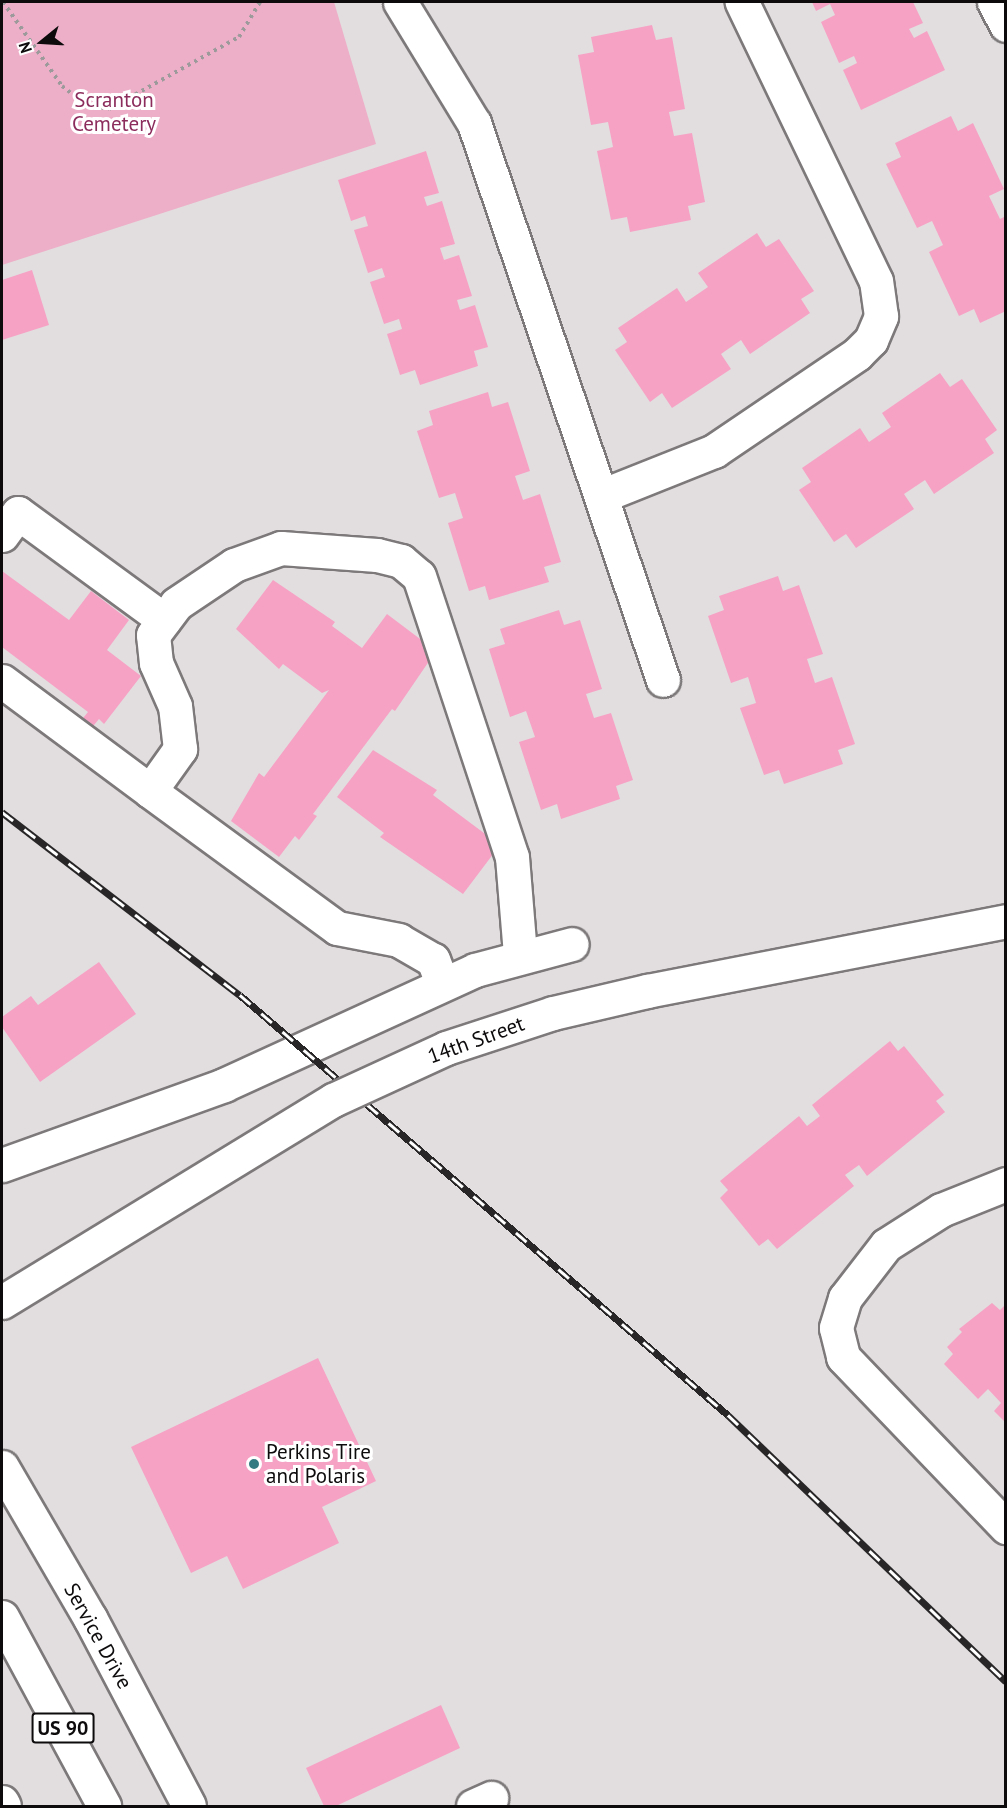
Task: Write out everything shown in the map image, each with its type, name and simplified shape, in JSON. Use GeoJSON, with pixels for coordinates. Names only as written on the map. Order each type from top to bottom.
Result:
{"type":"FeatureCollection","features":[{"type":"Feature","properties":{"kind":"street"},"geometry":{"type":"LineString","coordinates":[[400,2],[474,123],[663,680]]}},
{"type":"Feature","properties":{"kind":"street"},"geometry":{"type":"LineString","coordinates":[[601,496],[714,451],[857,354],[871,340],[881,316],[876,280],[742,2]]}},
{"type":"Feature","properties":{"kind":"street"},"geometry":{"type":"LineString","coordinates":[[994,2],[1005,25]]}},
{"type":"Feature","properties":{"kind":"street"},"geometry":{"type":"LineString","coordinates":[[2,535],[18,513],[164,620]]}},
{"type":"Feature","properties":{"kind":"street"},"geometry":{"type":"LineString","coordinates":[[150,791],[180,749],[175,706],[156,663],[153,635],[176,604],[234,566],[280,548],[377,555],[401,561],[419,576],[512,857],[520,954]]}},
{"type":"Feature","properties":{"kind":"street"},"geometry":{"type":"LineString","coordinates":[[2,681],[338,928],[399,940],[433,960],[442,983]]}},
{"type":"Feature","properties":{"kind":"street","name":"14th Street"},"geometry":{"type":"LineString","coordinates":[[2,1302],[333,1100],[447,1048],[553,1013],[647,991],[1005,921]]}},
{"type":"Feature","properties":{"kind":"street"},"geometry":{"type":"LineString","coordinates":[[2,1165],[224,1085],[442,983],[520,954],[572,944]]}},
{"type":"Feature","properties":{"kind":"street"},"geometry":{"type":"LineString","coordinates":[[1005,1184],[941,1210],[886,1245],[845,1298],[836,1328],[843,1357],[1005,1527]]}},
{"type":"Feature","properties":{"kind":"street","name":"Service Drive"},"geometry":{"type":"LineString","coordinates":[[2,1467],[90,1618],[189,1806]]}},
{"type":"Feature","properties":{"kind":"street","name":"US 90"},"geometry":{"type":"LineString","coordinates":[[2,1617],[104,1806]]}},
{"type":"Feature","properties":{"kind":"street"},"geometry":{"type":"LineString","coordinates":[[2,1802],[4,1806]]}},
{"type":"Feature","properties":{"kind":"path"},"geometry":{"type":"LineString","coordinates":[[3,2],[62,86],[86,105],[109,109],[239,37],[260,2]]}},
{"type":"Feature","properties":{"kind":"green space","name":"Scranton Cemetery"},"geometry":{"type":"Polygon","coordinates":[[[2,2],[334,2],[376,144],[2,265],[2,2]]]}},
{"type":"Feature","properties":{"kind":"building"},"geometry":{"type":"Polygon","coordinates":[[[812,2],[913,2],[923,23],[909,29],[914,38],[927,31],[945,70],[861,110],[843,70],[857,63],[854,56],[839,63],[821,22],[835,15],[830,4],[816,11],[812,2]]]}},
{"type":"Feature","properties":{"kind":"building"},"geometry":{"type":"Polygon","coordinates":[[[652,25],[656,40],[672,37],[685,109],[669,112],[674,136],[692,133],[705,202],[688,206],[691,220],[630,232],[627,217],[611,220],[597,151],[613,147],[608,122],[591,125],[578,55],[594,52],[591,37],[652,25]]]}},
{"type":"Feature","properties":{"kind":"building"},"geometry":{"type":"Polygon","coordinates":[[[951,116],[958,131],[973,123],[1004,189],[989,196],[1000,219],[1006,216],[1006,311],[980,323],[974,309],[959,316],[929,252],[943,245],[932,221],[917,228],[886,164],[901,157],[895,143],[951,116]]]}},
{"type":"Feature","properties":{"kind":"building"},"geometry":{"type":"Polygon","coordinates":[[[426,151],[439,193],[424,197],[427,206],[442,201],[455,244],[440,248],[444,260],[459,255],[472,296],[457,300],[460,310],[475,305],[488,347],[474,351],[478,366],[420,385],[415,370],[400,375],[387,334],[402,329],[399,319],[384,324],[370,282],[385,277],[382,268],[368,273],[354,230],[368,226],[365,216],[351,221],[338,180],[426,151]]]}},
{"type":"Feature","properties":{"kind":"building"},"geometry":{"type":"Polygon","coordinates":[[[757,233],[766,247],[779,239],[814,291],[801,299],[810,313],[750,354],[741,340],[721,354],[731,369],[672,408],[662,393],[650,402],[615,350],[627,342],[618,328],[677,288],[686,302],[708,287],[698,273],[757,233]]]}},
{"type":"Feature","properties":{"kind":"building"},"geometry":{"type":"Polygon","coordinates":[[[32,270],[49,325],[2,340],[2,280],[32,270]]]}},
{"type":"Feature","properties":{"kind":"building"},"geometry":{"type":"Polygon","coordinates":[[[940,373],[950,387],[962,379],[997,430],[985,439],[994,453],[934,494],[925,480],[904,494],[914,509],[856,548],[846,534],[834,542],[799,490],[811,482],[802,468],[860,428],[869,442],[891,427],[882,413],[940,373]]]}},
{"type":"Feature","properties":{"kind":"building"},"geometry":{"type":"Polygon","coordinates":[[[488,392],[492,407],[508,402],[530,471],[515,476],[523,500],[540,494],[561,562],[544,567],[549,582],[489,600],[485,586],[469,591],[448,523],[463,518],[455,493],[439,498],[417,431],[433,425],[429,411],[488,392]]]}},
{"type":"Feature","properties":{"kind":"building"},"geometry":{"type":"Polygon","coordinates":[[[2,571],[69,620],[91,591],[129,620],[107,650],[141,676],[104,724],[99,719],[89,731],[79,723],[88,712],[2,647],[2,571]]]}},
{"type":"Feature","properties":{"kind":"building"},"geometry":{"type":"Polygon","coordinates":[[[778,576],[783,591],[799,585],[823,654],[807,659],[815,683],[832,677],[855,744],[838,750],[843,764],[784,784],[779,770],[764,775],[740,708],[756,703],[748,677],[731,683],[708,616],[724,610],[719,596],[778,576]]]}},
{"type":"Feature","properties":{"kind":"building"},"geometry":{"type":"Polygon","coordinates":[[[273,580],[335,622],[332,626],[362,648],[387,614],[436,651],[395,711],[392,709],[313,814],[317,816],[299,840],[295,836],[279,857],[231,821],[259,773],[264,777],[329,690],[322,693],[283,664],[279,669],[236,629],[273,580]]]}},
{"type":"Feature","properties":{"kind":"building"},"geometry":{"type":"Polygon","coordinates":[[[559,610],[564,625],[580,620],[602,689],[586,694],[594,718],[611,713],[633,780],[616,786],[620,799],[561,819],[557,804],[541,810],[519,742],[535,737],[526,711],[510,717],[489,649],[505,644],[500,629],[559,610]]]}},
{"type":"Feature","properties":{"kind":"building"},"geometry":{"type":"Polygon","coordinates":[[[373,750],[437,790],[433,795],[500,845],[463,894],[380,837],[384,833],[337,797],[373,750]]]}},
{"type":"Feature","properties":{"kind":"building"},"geometry":{"type":"Polygon","coordinates":[[[99,962],[136,1014],[40,1082],[2,1027],[2,1017],[31,996],[38,1005],[99,962]]]}},
{"type":"Feature","properties":{"kind":"building"},"geometry":{"type":"Polygon","coordinates":[[[890,1041],[898,1051],[904,1046],[944,1095],[936,1101],[945,1112],[867,1176],[859,1165],[845,1175],[854,1186],[777,1249],[768,1239],[759,1246],[720,1198],[728,1190],[720,1181],[799,1116],[807,1126],[820,1116],[812,1105],[890,1041]]]}},
{"type":"Feature","properties":{"kind":"building"},"geometry":{"type":"Polygon","coordinates":[[[992,1303],[1000,1310],[1006,1304],[1006,1423],[994,1411],[1001,1403],[988,1389],[978,1399],[944,1364],[953,1354],[947,1347],[962,1332],[959,1329],[992,1303]]]}},
{"type":"Feature","properties":{"kind":"building","name":"Perkins Tire and Polaris"},"geometry":{"type":"Polygon","coordinates":[[[318,1358],[376,1481],[322,1507],[339,1543],[243,1589],[227,1556],[191,1573],[131,1447],[318,1358]]]}},
{"type":"Feature","properties":{"kind":"building"},"geometry":{"type":"Polygon","coordinates":[[[441,1705],[460,1748],[336,1806],[324,1806],[306,1768],[441,1705]]]}},
{"type":"Feature","properties":{"kind":"railway"},"geometry":{"type":"LineString","coordinates":[[2,812],[240,995],[728,1415],[1006,1682]]}},
{"type":"Feature","properties":{"kind":"place","name":"Perkins Tire and Polaris"},"geometry":{"type":"Point","coordinates":[254,1464]}}]}
